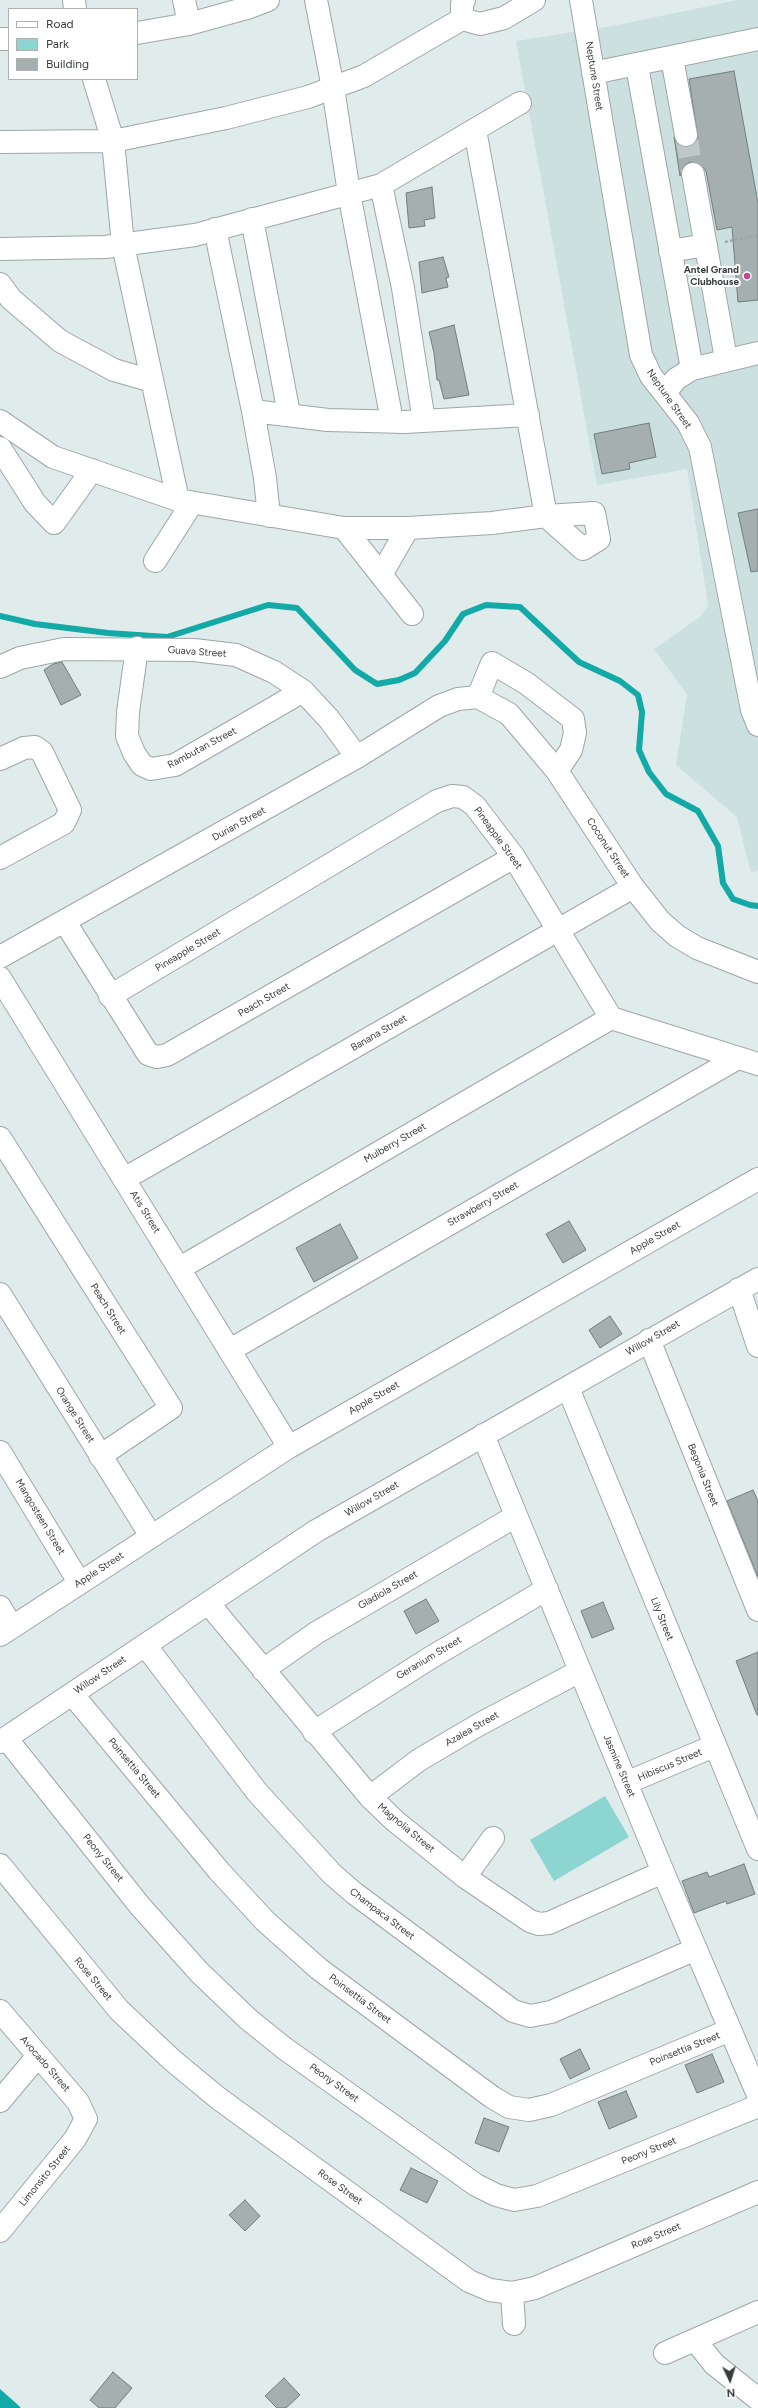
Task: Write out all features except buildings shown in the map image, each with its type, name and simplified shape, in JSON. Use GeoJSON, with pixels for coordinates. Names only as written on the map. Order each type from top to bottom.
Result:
{"type":"FeatureCollection","features":[{"type":"Feature","properties":{"kind":"street"},"geometry":{"type":"LineString","coordinates":[[184,0],[189,24]]}},
{"type":"Feature","properties":{"kind":"street"},"geometry":{"type":"LineString","coordinates":[[138,33],[189,24],[215,8],[268,0]]}},
{"type":"Feature","properties":{"kind":"street"},"geometry":{"type":"LineString","coordinates":[[316,0],[333,88],[349,193],[392,421]]}},
{"type":"Feature","properties":{"kind":"street","name":"Neptune Street"},"geometry":{"type":"LineString","coordinates":[[581,0],[641,355],[652,376],[688,423],[700,447],[752,710],[758,725]]}},
{"type":"Feature","properties":{"kind":"street"},"geometry":{"type":"LineString","coordinates":[[0,142],[113,141],[226,118],[308,97],[370,73],[463,10],[480,24],[504,18],[524,2]]}},
{"type":"Feature","properties":{"kind":"street"},"geometry":{"type":"LineString","coordinates":[[593,73],[637,66],[758,40]]}},
{"type":"Feature","properties":{"kind":"street"},"geometry":{"type":"LineString","coordinates":[[672,58],[686,135]]}},
{"type":"Feature","properties":{"kind":"street"},"geometry":{"type":"LineString","coordinates":[[637,66],[692,369]]}},
{"type":"Feature","properties":{"kind":"street"},"geometry":{"type":"LineString","coordinates":[[94,80],[113,141],[123,245],[152,380],[185,501],[155,561]]}},
{"type":"Feature","properties":{"kind":"street"},"geometry":{"type":"LineString","coordinates":[[0,249],[105,247],[195,235],[381,185],[520,102]]}},
{"type":"Feature","properties":{"kind":"street"},"geometry":{"type":"LineString","coordinates":[[0,421],[53,457],[185,501],[269,516],[344,528],[408,528],[492,523],[546,516],[475,130]]}},
{"type":"Feature","properties":{"kind":"street"},"geometry":{"type":"LineString","coordinates":[[693,174],[726,359]]}},
{"type":"Feature","properties":{"kind":"street"},"geometry":{"type":"LineString","coordinates":[[381,185],[402,288],[424,421]]}},
{"type":"Feature","properties":{"kind":"street"},"geometry":{"type":"LineString","coordinates":[[252,219],[289,414]]}},
{"type":"Feature","properties":{"kind":"street"},"geometry":{"type":"LineString","coordinates":[[215,229],[253,411],[265,478],[269,516]]}},
{"type":"Feature","properties":{"kind":"street"},"geometry":{"type":"LineString","coordinates":[[670,252],[706,245]]}},
{"type":"Feature","properties":{"kind":"street"},"geometry":{"type":"LineString","coordinates":[[0,284],[11,299],[60,341],[114,370],[152,380]]}},
{"type":"Feature","properties":{"kind":"street"},"geometry":{"type":"LineString","coordinates":[[665,393],[676,380],[692,369],[726,359],[758,353]]}},
{"type":"Feature","properties":{"kind":"street"},"geometry":{"type":"LineString","coordinates":[[253,411],[289,414],[328,420],[392,421],[424,421],[528,415]]}},
{"type":"Feature","properties":{"kind":"street"},"geometry":{"type":"LineString","coordinates":[[0,448],[36,503],[54,523],[92,470]]}},
{"type":"Feature","properties":{"kind":"street"},"geometry":{"type":"LineString","coordinates":[[344,528],[412,614]]}},
{"type":"Feature","properties":{"kind":"street"},"geometry":{"type":"LineString","coordinates":[[381,575],[408,528]]}},
{"type":"Feature","properties":{"kind":"street","name":"Guava Street"},"geometry":{"type":"LineString","coordinates":[[0,667],[20,658],[64,649],[137,648],[194,650],[236,655],[274,672],[303,691],[329,719],[357,757]]}},
{"type":"Feature","properties":{"kind":"street","name":"Rambutan Street"},"geometry":{"type":"LineString","coordinates":[[137,648],[126,723],[127,736],[134,753],[142,766],[152,769],[175,765],[303,691]]}},
{"type":"Feature","properties":{"kind":"street"},"geometry":{"type":"LineString","coordinates":[[478,697],[492,663],[526,683],[573,719],[575,733],[571,750],[557,771]]}},
{"type":"Feature","properties":{"kind":"street","name":"Durian Street"},"geometry":{"type":"LineString","coordinates":[[0,957],[65,922],[357,757],[439,706],[458,699],[478,697]]}},
{"type":"Feature","properties":{"kind":"street","name":"Coconut Street"},"geometry":{"type":"LineString","coordinates":[[478,697],[495,704],[509,714],[557,771],[633,887],[660,921],[677,936],[697,948],[758,972]]}},
{"type":"Feature","properties":{"kind":"street"},"geometry":{"type":"LineString","coordinates":[[0,758],[24,748],[35,747],[42,752],[70,810],[64,823],[0,858]]}},
{"type":"Feature","properties":{"kind":"street","name":"Pineapple Street"},"geometry":{"type":"LineString","coordinates":[[110,996],[436,801],[452,796],[463,797],[475,806],[514,857],[611,1018]]}},
{"type":"Feature","properties":{"kind":"street","name":"Peach Street"},"geometry":{"type":"LineString","coordinates":[[65,922],[110,996],[148,1054],[158,1058],[167,1055],[514,857]]}},
{"type":"Feature","properties":{"kind":"street","name":"Banana Street"},"geometry":{"type":"LineString","coordinates":[[124,1179],[633,887]]}},
{"type":"Feature","properties":{"kind":"street","name":"Atis Street"},"geometry":{"type":"LineString","coordinates":[[0,978],[289,1447]]}},
{"type":"Feature","properties":{"kind":"street"},"geometry":{"type":"LineString","coordinates":[[611,1018],[736,1059],[758,1064]]}},
{"type":"Feature","properties":{"kind":"street","name":"Mulberry Street"},"geometry":{"type":"LineString","coordinates":[[180,1268],[611,1018]]}},
{"type":"Feature","properties":{"kind":"street","name":"Strawberry Street"},"geometry":{"type":"LineString","coordinates":[[230,1350],[736,1059]]}},
{"type":"Feature","properties":{"kind":"street","name":"Peach Street"},"geometry":{"type":"LineString","coordinates":[[0,1138],[171,1408],[100,1456]]}},
{"type":"Feature","properties":{"kind":"street","name":"Apple Street"},"geometry":{"type":"LineString","coordinates":[[6,1631],[79,1582],[289,1447],[758,1179]]}},
{"type":"Feature","properties":{"kind":"street"},"geometry":{"type":"LineString","coordinates":[[749,1284],[758,1346]]}},
{"type":"Feature","properties":{"kind":"street","name":"Willow Street"},"geometry":{"type":"LineString","coordinates":[[3,1740],[316,1531],[749,1284]]}},
{"type":"Feature","properties":{"kind":"street","name":"Orange Street"},"geometry":{"type":"LineString","coordinates":[[0,1294],[151,1536]]}},
{"type":"Feature","properties":{"kind":"street","name":"Begonia Street"},"geometry":{"type":"LineString","coordinates":[[650,1340],[758,1610]]}},
{"type":"Feature","properties":{"kind":"street","name":"Lily Street"},"geometry":{"type":"LineString","coordinates":[[568,1388],[714,1746],[758,1849]]}},
{"type":"Feature","properties":{"kind":"street","name":"Jasmine Street"},"geometry":{"type":"LineString","coordinates":[[483,1435],[663,1872],[758,2095]]}},
{"type":"Feature","properties":{"kind":"street","name":"Mangosteen Street"},"geometry":{"type":"LineString","coordinates":[[0,1452],[79,1582]]}},
{"type":"Feature","properties":{"kind":"street","name":"Gladiola Street"},"geometry":{"type":"LineString","coordinates":[[263,1670],[316,1633],[516,1516]]}},
{"type":"Feature","properties":{"kind":"street","name":"Geranium Street"},"geometry":{"type":"LineString","coordinates":[[314,1732],[423,1661],[547,1589]]}},
{"type":"Feature","properties":{"kind":"street","name":"Magnolia Street"},"geometry":{"type":"LineString","coordinates":[[208,1603],[314,1732],[370,1797],[395,1821],[465,1877],[530,1921],[539,1924],[549,1923],[663,1872]]}},
{"type":"Feature","properties":{"kind":"street"},"geometry":{"type":"LineString","coordinates":[[0,1607],[6,1631]]}},
{"type":"Feature","properties":{"kind":"street","name":"Champaca Street"},"geometry":{"type":"LineString","coordinates":[[145,1645],[257,1792],[332,1874],[354,1893],[513,2011],[530,2016],[551,2012],[696,1949]]}},
{"type":"Feature","properties":{"kind":"street","name":"Azalea Street"},"geometry":{"type":"LineString","coordinates":[[370,1797],[419,1760],[480,1724],[580,1671]]}},
{"type":"Feature","properties":{"kind":"street","name":"Poinsettia Street"},"geometry":{"type":"LineString","coordinates":[[72,1694],[219,1870],[265,1921],[319,1969],[492,2097],[509,2107],[529,2110],[551,2105],[730,2030]]}},
{"type":"Feature","properties":{"kind":"street","name":"Peony Street"},"geometry":{"type":"LineString","coordinates":[[3,1740],[140,1906],[199,1972],[248,2019],[284,2048],[476,2185],[496,2195],[514,2200],[537,2196],[758,2106]]}},
{"type":"Feature","properties":{"kind":"street","name":"Hibiscus Street"},"geometry":{"type":"LineString","coordinates":[[626,1783],[714,1746]]}},
{"type":"Feature","properties":{"kind":"street"},"geometry":{"type":"LineString","coordinates":[[465,1877],[493,1838]]}},
{"type":"Feature","properties":{"kind":"street","name":"Rose Street"},"geometry":{"type":"LineString","coordinates":[[0,1865],[119,2010],[172,2060],[218,2098],[469,2281],[490,2290],[512,2293],[535,2288],[758,2192]]}},
{"type":"Feature","properties":{"kind":"street","name":"Avocado Street"},"geometry":{"type":"LineString","coordinates":[[0,2011],[37,2057],[78,2102],[86,2119]]}},
{"type":"Feature","properties":{"kind":"street"},"geometry":{"type":"LineString","coordinates":[[0,2100],[37,2057]]}},
{"type":"Feature","properties":{"kind":"street","name":"Limonsito Street"},"geometry":{"type":"LineString","coordinates":[[0,2231],[75,2139],[86,2119]]}},
{"type":"Feature","properties":{"kind":"street"},"geometry":{"type":"LineString","coordinates":[[512,2293],[514,2324]]}},
{"type":"Feature","properties":{"kind":"street"},"geometry":{"type":"LineString","coordinates":[[664,2353],[758,2312]]}},
{"type":"Feature","properties":{"kind":"street"},"geometry":{"type":"LineString","coordinates":[[695,2340],[714,2364],[758,2399]]}},
{"type":"Feature","properties":{"kind":"path"},"geometry":{"type":"LineString","coordinates":[[706,245],[758,236]]}},
{"type":"Feature","properties":{"kind":"shaded area"},"geometry":{"type":"Polygon","coordinates":[[[738,0],[758,0],[758,870],[751,873],[737,817],[676,765],[687,695],[654,649],[701,616],[708,605],[687,469],[597,485],[516,41],[617,25],[738,0]]]}},
{"type":"Feature","properties":{"kind":"shaded area"},"geometry":{"type":"Polygon","coordinates":[[[0,2389],[17,2404],[21,2408],[0,2408],[0,2389]]]}},
{"type":"Feature","properties":{"kind":"green space"},"geometry":{"type":"Polygon","coordinates":[[[605,1796],[629,1837],[554,1881],[530,1840],[605,1796]]]}},
{"type":"Feature","properties":{"kind":"waterway"},"geometry":{"type":"LineString","coordinates":[[0,616],[35,624],[108,633],[167,637],[268,605],[297,608],[355,670],[377,684],[399,680],[415,673],[445,641],[463,614],[486,605],[520,607],[579,662],[620,681],[638,695],[642,712],[639,750],[649,772],[666,794],[698,811],[718,846],[723,883],[733,899],[758,906]]}},
{"type":"Feature","properties":{"kind":"tunnel"},"geometry":{"type":"LineString","coordinates":[[686,135],[693,174]]}},
{"type":"Feature","properties":{"kind":"place","name":"Antel Grand Clubhouse"},"geometry":{"type":"Point","coordinates":[747,276]}}]}
